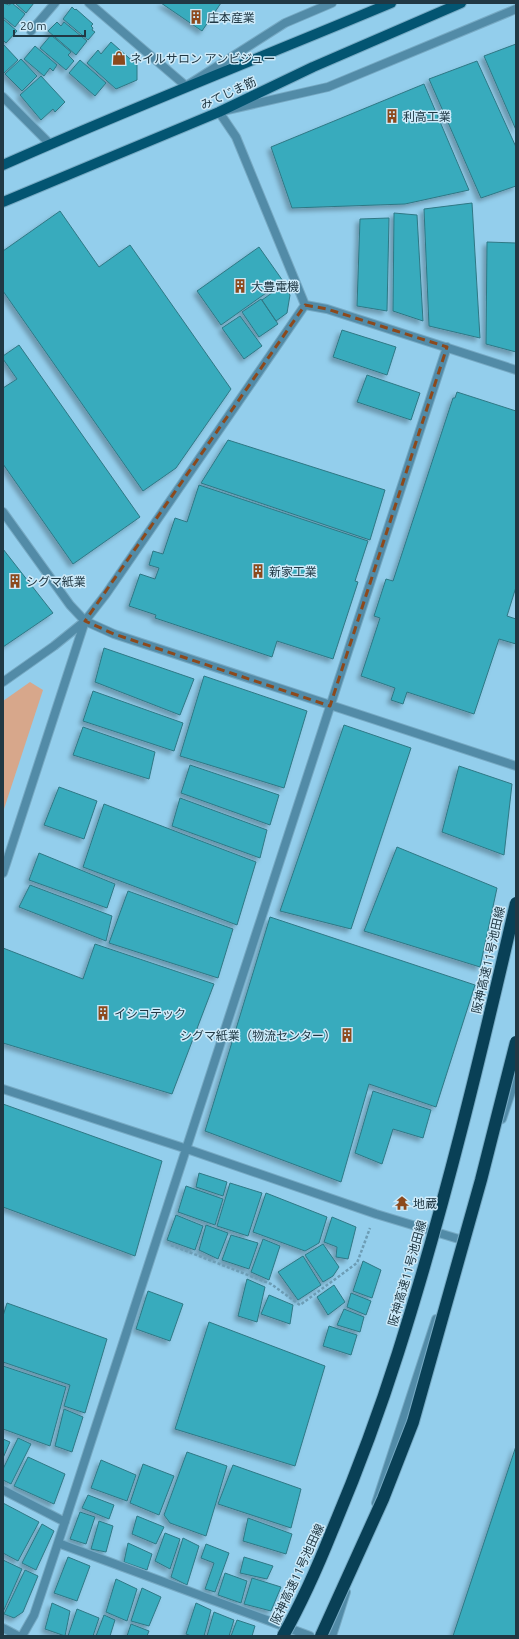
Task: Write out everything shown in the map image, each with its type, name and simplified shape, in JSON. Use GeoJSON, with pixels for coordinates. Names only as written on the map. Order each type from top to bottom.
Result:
{"type":"FeatureCollection","features":[{"type":"Feature","properties":{"kind":"highway","name":"阪神高速11号池田線"},"geometry":{"type":"LineString","coordinates":[[283,1636],[323,1553],[381,1408],[418,1291],[479,1061],[516,903]]}},
{"type":"Feature","properties":{"kind":"highway"},"geometry":{"type":"LineString","coordinates":[[321,1636],[383,1499],[413,1422],[481,1180],[516,1042]]}},
{"type":"Feature","properties":{"kind":"main road","name":"みてじま筋"},"geometry":{"type":"LineString","coordinates":[[3,165],[186,86],[296,43],[390,3]]}},
{"type":"Feature","properties":{"kind":"main road","name":"みてじま筋"},"geometry":{"type":"LineString","coordinates":[[3,202],[219,112],[313,66],[461,3]]}},
{"type":"Feature","properties":{"kind":"street"},"geometry":{"type":"LineString","coordinates":[[31,31],[55,3]]}},
{"type":"Feature","properties":{"kind":"street"},"geometry":{"type":"LineString","coordinates":[[88,3],[186,86],[285,23],[332,3]]}},
{"type":"Feature","properties":{"kind":"street"},"geometry":{"type":"LineString","coordinates":[[305,305],[236,137],[219,112],[328,87],[516,9]]}},
{"type":"Feature","properties":{"kind":"street"},"geometry":{"type":"LineString","coordinates":[[3,97],[50,144]]}},
{"type":"Feature","properties":{"kind":"street"},"geometry":{"type":"LineString","coordinates":[[305,305],[327,309],[516,370]]}},
{"type":"Feature","properties":{"kind":"street"},"geometry":{"type":"LineString","coordinates":[[3,682],[54,646],[85,621],[106,594],[305,305]]}},
{"type":"Feature","properties":{"kind":"street"},"geometry":{"type":"LineString","coordinates":[[22,1636],[34,1615],[58,1544],[447,348]]}},
{"type":"Feature","properties":{"kind":"street"},"geometry":{"type":"LineString","coordinates":[[3,512],[70,605],[85,621],[114,634],[516,766]]}},
{"type":"Feature","properties":{"kind":"street"},"geometry":{"type":"LineString","coordinates":[[3,873],[85,621]]}},
{"type":"Feature","properties":{"kind":"street"},"geometry":{"type":"LineString","coordinates":[[332,1636],[516,1076]]}},
{"type":"Feature","properties":{"kind":"street"},"geometry":{"type":"LineString","coordinates":[[3,1089],[187,1149],[376,1214],[462,1240]]}},
{"type":"Feature","properties":{"kind":"street"},"geometry":{"type":"LineString","coordinates":[[3,1490],[65,1522]]}},
{"type":"Feature","properties":{"kind":"street"},"geometry":{"type":"LineString","coordinates":[[58,1544],[310,1636]]}},
{"type":"Feature","properties":{"kind":"street"},"geometry":{"type":"LineString","coordinates":[[3,1628],[18,1636]]}},
{"type":"Feature","properties":{"kind":"path"},"geometry":{"type":"LineString","coordinates":[[158,1240],[271,1284],[300,1305],[357,1263],[376,1214]]}},
{"type":"Feature","properties":{"kind":"highlighted area"},"geometry":{"type":"Polygon","coordinates":[[[305,305],[327,309],[447,347],[330,706],[114,634],[85,621],[305,305]]]}},
{"type":"Feature","properties":{"kind":"shaded area"},"geometry":{"type":"Polygon","coordinates":[[[30,682],[43,690],[3,812],[3,701],[30,682]]]}},
{"type":"Feature","properties":{"kind":"building"},"geometry":{"type":"Polygon","coordinates":[[[3,3],[9,5],[12,3],[25,14],[15,27],[3,17],[3,3]]]}},
{"type":"Feature","properties":{"kind":"building"},"geometry":{"type":"Polygon","coordinates":[[[15,3],[34,3],[26,13],[15,3]]]}},
{"type":"Feature","properties":{"kind":"building","name":"庄本産業"},"geometry":{"type":"Polygon","coordinates":[[[161,3],[221,3],[202,31],[161,3]]]}},
{"type":"Feature","properties":{"kind":"building"},"geometry":{"type":"Polygon","coordinates":[[[72,7],[93,24],[91,26],[93,28],[92,30],[95,32],[88,40],[63,19],[72,7]]]}},
{"type":"Feature","properties":{"kind":"building"},"geometry":{"type":"Polygon","coordinates":[[[3,19],[17,31],[6,43],[3,40],[3,19]]]}},
{"type":"Feature","properties":{"kind":"building"},"geometry":{"type":"Polygon","coordinates":[[[57,22],[61,26],[64,22],[87,41],[76,55],[48,31],[57,22]]]}},
{"type":"Feature","properties":{"kind":"building"},"geometry":{"type":"Polygon","coordinates":[[[51,35],[71,52],[68,55],[74,61],[66,70],[40,48],[51,35]]]}},
{"type":"Feature","properties":{"kind":"building"},"geometry":{"type":"Polygon","coordinates":[[[111,42],[137,65],[137,80],[116,89],[87,63],[98,50],[101,54],[111,42]]]}},
{"type":"Feature","properties":{"kind":"building"},"geometry":{"type":"Polygon","coordinates":[[[3,44],[18,60],[3,74],[3,44]]]}},
{"type":"Feature","properties":{"kind":"building"},"geometry":{"type":"Polygon","coordinates":[[[516,44],[516,130],[484,56],[516,44]]]}},
{"type":"Feature","properties":{"kind":"building"},"geometry":{"type":"Polygon","coordinates":[[[35,46],[57,65],[53,71],[50,68],[44,76],[24,59],[35,46]]]}},
{"type":"Feature","properties":{"kind":"building"},"geometry":{"type":"Polygon","coordinates":[[[21,59],[37,76],[22,91],[5,74],[21,59]]]}},
{"type":"Feature","properties":{"kind":"building"},"geometry":{"type":"Polygon","coordinates":[[[80,60],[106,83],[95,96],[69,73],[80,60]]]}},
{"type":"Feature","properties":{"kind":"building"},"geometry":{"type":"Polygon","coordinates":[[[477,61],[516,147],[516,186],[481,198],[429,79],[477,61]]]}},
{"type":"Feature","properties":{"kind":"building"},"geometry":{"type":"Polygon","coordinates":[[[41,76],[65,102],[55,112],[53,109],[41,120],[20,95],[41,76]]]}},
{"type":"Feature","properties":{"kind":"building","name":"利高工業"},"geometry":{"type":"Polygon","coordinates":[[[424,84],[469,190],[405,204],[292,208],[271,147],[424,84]]]}},
{"type":"Feature","properties":{"kind":"building"},"geometry":{"type":"Polygon","coordinates":[[[472,203],[480,338],[429,326],[424,209],[472,203]]]}},
{"type":"Feature","properties":{"kind":"building"},"geometry":{"type":"Polygon","coordinates":[[[60,211],[99,267],[130,245],[231,389],[176,468],[143,491],[3,291],[3,251],[60,211]]]}},
{"type":"Feature","properties":{"kind":"building"},"geometry":{"type":"Polygon","coordinates":[[[394,213],[417,215],[423,321],[393,311],[394,213]]]}},
{"type":"Feature","properties":{"kind":"building"},"geometry":{"type":"Polygon","coordinates":[[[389,218],[387,311],[357,306],[360,219],[389,218]]]}},
{"type":"Feature","properties":{"kind":"building"},"geometry":{"type":"Polygon","coordinates":[[[487,242],[516,243],[516,352],[486,344],[487,242]]]}},
{"type":"Feature","properties":{"kind":"building","name":"大豊電機"},"geometry":{"type":"Polygon","coordinates":[[[259,247],[283,281],[221,325],[197,291],[259,247]]]}},
{"type":"Feature","properties":{"kind":"building"},"geometry":{"type":"Polygon","coordinates":[[[283,285],[290,295],[287,313],[276,321],[262,300],[283,285]]]}},
{"type":"Feature","properties":{"kind":"building"},"geometry":{"type":"Polygon","coordinates":[[[261,299],[278,324],[259,337],[242,312],[261,299]]]}},
{"type":"Feature","properties":{"kind":"building"},"geometry":{"type":"Polygon","coordinates":[[[240,316],[262,346],[244,359],[222,328],[240,316]]]}},
{"type":"Feature","properties":{"kind":"building"},"geometry":{"type":"Polygon","coordinates":[[[342,330],[396,347],[387,375],[333,357],[342,330]]]}},
{"type":"Feature","properties":{"kind":"building"},"geometry":{"type":"Polygon","coordinates":[[[19,345],[140,517],[73,564],[3,464],[3,388],[17,379],[3,359],[3,356],[19,345]]]}},
{"type":"Feature","properties":{"kind":"building"},"geometry":{"type":"Polygon","coordinates":[[[367,375],[420,393],[411,420],[357,402],[367,375]]]}},
{"type":"Feature","properties":{"kind":"building"},"geometry":{"type":"Polygon","coordinates":[[[457,392],[516,411],[516,587],[507,616],[516,619],[516,644],[499,639],[474,714],[407,692],[403,704],[391,700],[395,688],[361,676],[380,618],[374,616],[386,579],[393,581],[453,398],[455,398],[457,392]]]}},
{"type":"Feature","properties":{"kind":"building"},"geometry":{"type":"Polygon","coordinates":[[[228,440],[385,490],[370,540],[201,483],[228,440]]]}},
{"type":"Feature","properties":{"kind":"building","name":"新家工業"},"geometry":{"type":"Polygon","coordinates":[[[199,485],[368,541],[355,581],[358,582],[333,659],[277,641],[272,657],[155,618],[156,615],[129,606],[140,574],[155,579],[159,568],[149,565],[153,551],[163,554],[175,518],[187,522],[199,485]]]}},
{"type":"Feature","properties":{"kind":"building","name":"シグマ紙業"},"geometry":{"type":"Polygon","coordinates":[[[3,549],[53,613],[3,647],[3,549]]]}},
{"type":"Feature","properties":{"kind":"building"},"geometry":{"type":"Polygon","coordinates":[[[104,648],[194,679],[180,715],[95,682],[104,648]]]}},
{"type":"Feature","properties":{"kind":"building"},"geometry":{"type":"Polygon","coordinates":[[[204,676],[307,711],[284,788],[180,756],[204,676]]]}},
{"type":"Feature","properties":{"kind":"building"},"geometry":{"type":"Polygon","coordinates":[[[93,691],[183,723],[174,751],[83,721],[93,691]]]}},
{"type":"Feature","properties":{"kind":"building"},"geometry":{"type":"Polygon","coordinates":[[[344,725],[411,748],[351,929],[280,911],[344,725]]]}},
{"type":"Feature","properties":{"kind":"building"},"geometry":{"type":"Polygon","coordinates":[[[83,727],[155,752],[149,779],[73,755],[83,727]]]}},
{"type":"Feature","properties":{"kind":"building"},"geometry":{"type":"Polygon","coordinates":[[[190,765],[279,795],[270,825],[181,793],[190,765]]]}},
{"type":"Feature","properties":{"kind":"building"},"geometry":{"type":"Polygon","coordinates":[[[459,766],[512,784],[504,855],[442,832],[459,766]]]}},
{"type":"Feature","properties":{"kind":"building"},"geometry":{"type":"Polygon","coordinates":[[[59,787],[97,801],[84,839],[44,825],[59,787]]]}},
{"type":"Feature","properties":{"kind":"building"},"geometry":{"type":"Polygon","coordinates":[[[180,798],[267,830],[260,858],[172,826],[180,798]]]}},
{"type":"Feature","properties":{"kind":"building"},"geometry":{"type":"Polygon","coordinates":[[[104,804],[256,862],[237,925],[83,867],[104,804]]]}},
{"type":"Feature","properties":{"kind":"building"},"geometry":{"type":"Polygon","coordinates":[[[397,847],[497,888],[480,967],[364,931],[397,847]]]}},
{"type":"Feature","properties":{"kind":"building"},"geometry":{"type":"Polygon","coordinates":[[[39,853],[115,884],[107,908],[29,880],[39,853]]]}},
{"type":"Feature","properties":{"kind":"building"},"geometry":{"type":"Polygon","coordinates":[[[30,885],[112,916],[106,941],[19,907],[30,885]]]}},
{"type":"Feature","properties":{"kind":"building"},"geometry":{"type":"Polygon","coordinates":[[[128,891],[233,929],[218,978],[109,943],[128,891]]]}},
{"type":"Feature","properties":{"kind":"building","name":"シグマ紙業（物流センター）"},"geometry":{"type":"Polygon","coordinates":[[[270,917],[475,985],[436,1107],[369,1084],[341,1182],[205,1131],[270,917]]]}},
{"type":"Feature","properties":{"kind":"building","name":"イシコテック"},"geometry":{"type":"Polygon","coordinates":[[[95,944],[214,984],[172,1094],[3,1043],[3,948],[83,979],[95,944]]]}},
{"type":"Feature","properties":{"kind":"building"},"geometry":{"type":"Polygon","coordinates":[[[373,1091],[431,1110],[423,1138],[393,1129],[382,1164],[355,1153],[373,1091]]]}},
{"type":"Feature","properties":{"kind":"building"},"geometry":{"type":"Polygon","coordinates":[[[3,1104],[162,1161],[135,1256],[3,1207],[3,1104]]]}},
{"type":"Feature","properties":{"kind":"building"},"geometry":{"type":"Polygon","coordinates":[[[199,1173],[227,1182],[223,1196],[196,1187],[199,1173]]]}},
{"type":"Feature","properties":{"kind":"building"},"geometry":{"type":"Polygon","coordinates":[[[230,1183],[262,1193],[248,1236],[217,1226],[230,1183]]]}},
{"type":"Feature","properties":{"kind":"building"},"geometry":{"type":"Polygon","coordinates":[[[186,1186],[223,1199],[215,1225],[178,1212],[186,1186]]]}},
{"type":"Feature","properties":{"kind":"building"},"geometry":{"type":"Polygon","coordinates":[[[266,1193],[327,1217],[319,1243],[305,1251],[253,1232],[266,1193]]]}},
{"type":"Feature","properties":{"kind":"building"},"geometry":{"type":"Polygon","coordinates":[[[176,1215],[203,1226],[195,1250],[167,1240],[176,1215]]]}},
{"type":"Feature","properties":{"kind":"building"},"geometry":{"type":"Polygon","coordinates":[[[332,1217],[356,1227],[348,1259],[336,1257],[337,1247],[324,1242],[332,1217]]]}},
{"type":"Feature","properties":{"kind":"building"},"geometry":{"type":"Polygon","coordinates":[[[206,1225],[228,1233],[218,1259],[199,1250],[206,1225]]]}},
{"type":"Feature","properties":{"kind":"building"},"geometry":{"type":"Polygon","coordinates":[[[231,1235],[258,1243],[249,1269],[222,1260],[231,1235]]]}},
{"type":"Feature","properties":{"kind":"building"},"geometry":{"type":"Polygon","coordinates":[[[263,1239],[280,1246],[269,1280],[251,1272],[263,1239]]]}},
{"type":"Feature","properties":{"kind":"building"},"geometry":{"type":"Polygon","coordinates":[[[323,1244],[339,1267],[333,1276],[323,1282],[305,1255],[323,1244]]]}},
{"type":"Feature","properties":{"kind":"building"},"geometry":{"type":"Polygon","coordinates":[[[303,1256],[321,1285],[298,1300],[278,1272],[303,1256]]]}},
{"type":"Feature","properties":{"kind":"building"},"geometry":{"type":"Polygon","coordinates":[[[363,1261],[381,1270],[372,1298],[353,1291],[363,1261]]]}},
{"type":"Feature","properties":{"kind":"building"},"geometry":{"type":"Polygon","coordinates":[[[247,1279],[265,1287],[257,1322],[238,1316],[247,1279]]]}},
{"type":"Feature","properties":{"kind":"building"},"geometry":{"type":"Polygon","coordinates":[[[334,1285],[345,1302],[328,1315],[317,1297],[334,1285]]]}},
{"type":"Feature","properties":{"kind":"building"},"geometry":{"type":"Polygon","coordinates":[[[148,1291],[183,1304],[170,1341],[136,1329],[148,1291]]]}},
{"type":"Feature","properties":{"kind":"building"},"geometry":{"type":"Polygon","coordinates":[[[351,1293],[371,1301],[366,1315],[347,1307],[351,1293]]]}},
{"type":"Feature","properties":{"kind":"building"},"geometry":{"type":"Polygon","coordinates":[[[269,1295],[293,1305],[290,1324],[261,1314],[269,1295]]]}},
{"type":"Feature","properties":{"kind":"building"},"geometry":{"type":"Polygon","coordinates":[[[7,1303],[107,1339],[85,1413],[64,1406],[70,1385],[3,1362],[3,1316],[7,1303]]]}},
{"type":"Feature","properties":{"kind":"building"},"geometry":{"type":"Polygon","coordinates":[[[344,1309],[364,1317],[360,1332],[337,1325],[344,1309]]]}},
{"type":"Feature","properties":{"kind":"building"},"geometry":{"type":"Polygon","coordinates":[[[209,1322],[325,1366],[295,1466],[175,1429],[209,1322]]]}},
{"type":"Feature","properties":{"kind":"building"},"geometry":{"type":"Polygon","coordinates":[[[329,1326],[357,1335],[351,1355],[323,1346],[329,1326]]]}},
{"type":"Feature","properties":{"kind":"building"},"geometry":{"type":"Polygon","coordinates":[[[3,1366],[66,1387],[50,1446],[3,1429],[3,1366]]]}},
{"type":"Feature","properties":{"kind":"building"},"geometry":{"type":"Polygon","coordinates":[[[64,1409],[83,1417],[72,1452],[55,1446],[64,1409]]]}},
{"type":"Feature","properties":{"kind":"building"},"geometry":{"type":"Polygon","coordinates":[[[18,1438],[31,1444],[11,1484],[3,1480],[3,1469],[18,1438]]]}},
{"type":"Feature","properties":{"kind":"building"},"geometry":{"type":"Polygon","coordinates":[[[3,1439],[10,1442],[3,1458],[3,1439]]]}},
{"type":"Feature","properties":{"kind":"building"},"geometry":{"type":"Polygon","coordinates":[[[516,1446],[516,1636],[453,1636],[516,1446]]]}},
{"type":"Feature","properties":{"kind":"building"},"geometry":{"type":"Polygon","coordinates":[[[187,1452],[227,1466],[206,1536],[170,1523],[164,1515],[187,1452]]]}},
{"type":"Feature","properties":{"kind":"building"},"geometry":{"type":"Polygon","coordinates":[[[28,1457],[65,1474],[54,1504],[14,1486],[28,1457]]]}},
{"type":"Feature","properties":{"kind":"building"},"geometry":{"type":"Polygon","coordinates":[[[101,1460],[136,1475],[127,1501],[91,1488],[101,1460]]]}},
{"type":"Feature","properties":{"kind":"building"},"geometry":{"type":"Polygon","coordinates":[[[143,1464],[174,1476],[159,1515],[130,1503],[143,1464]]]}},
{"type":"Feature","properties":{"kind":"building"},"geometry":{"type":"Polygon","coordinates":[[[233,1465],[301,1489],[291,1528],[218,1504],[233,1465]]]}},
{"type":"Feature","properties":{"kind":"building"},"geometry":{"type":"Polygon","coordinates":[[[88,1495],[114,1505],[109,1519],[82,1508],[88,1495]]]}},
{"type":"Feature","properties":{"kind":"building"},"geometry":{"type":"Polygon","coordinates":[[[3,1503],[39,1522],[18,1561],[3,1553],[3,1503]]]}},
{"type":"Feature","properties":{"kind":"building"},"geometry":{"type":"Polygon","coordinates":[[[80,1512],[95,1517],[86,1544],[70,1539],[80,1512]]]}},
{"type":"Feature","properties":{"kind":"building"},"geometry":{"type":"Polygon","coordinates":[[[137,1516],[164,1527],[156,1544],[132,1534],[137,1516]]]}},
{"type":"Feature","properties":{"kind":"building"},"geometry":{"type":"Polygon","coordinates":[[[248,1518],[292,1534],[286,1554],[243,1541],[248,1518]]]}},
{"type":"Feature","properties":{"kind":"building"},"geometry":{"type":"Polygon","coordinates":[[[99,1521],[113,1526],[106,1552],[91,1549],[99,1521]]]}},
{"type":"Feature","properties":{"kind":"building"},"geometry":{"type":"Polygon","coordinates":[[[42,1524],[54,1531],[36,1570],[22,1563],[42,1524]]]}},
{"type":"Feature","properties":{"kind":"building"},"geometry":{"type":"Polygon","coordinates":[[[165,1533],[180,1539],[170,1569],[155,1561],[165,1533]]]}},
{"type":"Feature","properties":{"kind":"building"},"geometry":{"type":"Polygon","coordinates":[[[183,1538],[199,1546],[187,1585],[171,1577],[183,1538]]]}},
{"type":"Feature","properties":{"kind":"building"},"geometry":{"type":"Polygon","coordinates":[[[128,1543],[152,1554],[147,1570],[124,1562],[128,1543]]]}},
{"type":"Feature","properties":{"kind":"building"},"geometry":{"type":"Polygon","coordinates":[[[206,1544],[229,1553],[215,1592],[205,1589],[214,1563],[201,1558],[206,1544]]]}},
{"type":"Feature","properties":{"kind":"building"},"geometry":{"type":"Polygon","coordinates":[[[68,1557],[90,1566],[77,1601],[54,1593],[68,1557]]]}},
{"type":"Feature","properties":{"kind":"building"},"geometry":{"type":"Polygon","coordinates":[[[244,1557],[273,1566],[267,1579],[240,1573],[244,1557]]]}},
{"type":"Feature","properties":{"kind":"building"},"geometry":{"type":"Polygon","coordinates":[[[3,1560],[22,1569],[3,1612],[3,1560]]]}},
{"type":"Feature","properties":{"kind":"building"},"geometry":{"type":"Polygon","coordinates":[[[25,1570],[38,1576],[23,1612],[14,1618],[4,1614],[25,1570]]]}},
{"type":"Feature","properties":{"kind":"building"},"geometry":{"type":"Polygon","coordinates":[[[225,1573],[247,1581],[241,1603],[218,1595],[225,1573]]]}},
{"type":"Feature","properties":{"kind":"building"},"geometry":{"type":"Polygon","coordinates":[[[252,1578],[281,1587],[271,1611],[244,1604],[252,1578]]]}},
{"type":"Feature","properties":{"kind":"building"},"geometry":{"type":"Polygon","coordinates":[[[116,1579],[137,1589],[127,1621],[106,1612],[116,1579]]]}},
{"type":"Feature","properties":{"kind":"building"},"geometry":{"type":"Polygon","coordinates":[[[142,1588],[161,1597],[149,1626],[131,1621],[142,1588]]]}},
{"type":"Feature","properties":{"kind":"building"},"geometry":{"type":"Polygon","coordinates":[[[52,1603],[70,1611],[65,1636],[45,1629],[52,1603]]]}},
{"type":"Feature","properties":{"kind":"building"},"geometry":{"type":"Polygon","coordinates":[[[196,1603],[211,1610],[204,1636],[191,1636],[186,1634],[196,1603]]]}},
{"type":"Feature","properties":{"kind":"building"},"geometry":{"type":"Polygon","coordinates":[[[77,1609],[99,1618],[93,1636],[68,1636],[77,1609]]]}},
{"type":"Feature","properties":{"kind":"building"},"geometry":{"type":"Polygon","coordinates":[[[214,1612],[234,1620],[229,1636],[207,1636],[214,1612]]]}},
{"type":"Feature","properties":{"kind":"building"},"geometry":{"type":"Polygon","coordinates":[[[104,1615],[115,1620],[110,1636],[96,1636],[104,1615]]]}},
{"type":"Feature","properties":{"kind":"building"},"geometry":{"type":"Polygon","coordinates":[[[237,1620],[255,1626],[252,1636],[231,1636],[237,1620]]]}},
{"type":"Feature","properties":{"kind":"building"},"geometry":{"type":"Polygon","coordinates":[[[131,1624],[149,1631],[147,1636],[127,1636],[131,1624]]]}},
{"type":"Feature","properties":{"kind":"place","name":"庄本産業"},"geometry":{"type":"Point","coordinates":[196,17]}},
{"type":"Feature","properties":{"kind":"place","name":"ネイルサロン アンビジュー"},"geometry":{"type":"Point","coordinates":[119,58]}},
{"type":"Feature","properties":{"kind":"place","name":"利高工業"},"geometry":{"type":"Point","coordinates":[392,116]}},
{"type":"Feature","properties":{"kind":"place","name":"大豊電機"},"geometry":{"type":"Point","coordinates":[240,286]}},
{"type":"Feature","properties":{"kind":"place","name":"新家工業"},"geometry":{"type":"Point","coordinates":[258,571]}},
{"type":"Feature","properties":{"kind":"place","name":"シグマ紙業"},"geometry":{"type":"Point","coordinates":[15,581]}},
{"type":"Feature","properties":{"kind":"place","name":"イシコテック"},"geometry":{"type":"Point","coordinates":[103,1013]}},
{"type":"Feature","properties":{"kind":"place","name":"シグマ紙業（物流センター）"},"geometry":{"type":"Point","coordinates":[347,1035]}},
{"type":"Feature","properties":{"kind":"place","name":"地蔵"},"geometry":{"type":"Point","coordinates":[402,1203]}}]}
